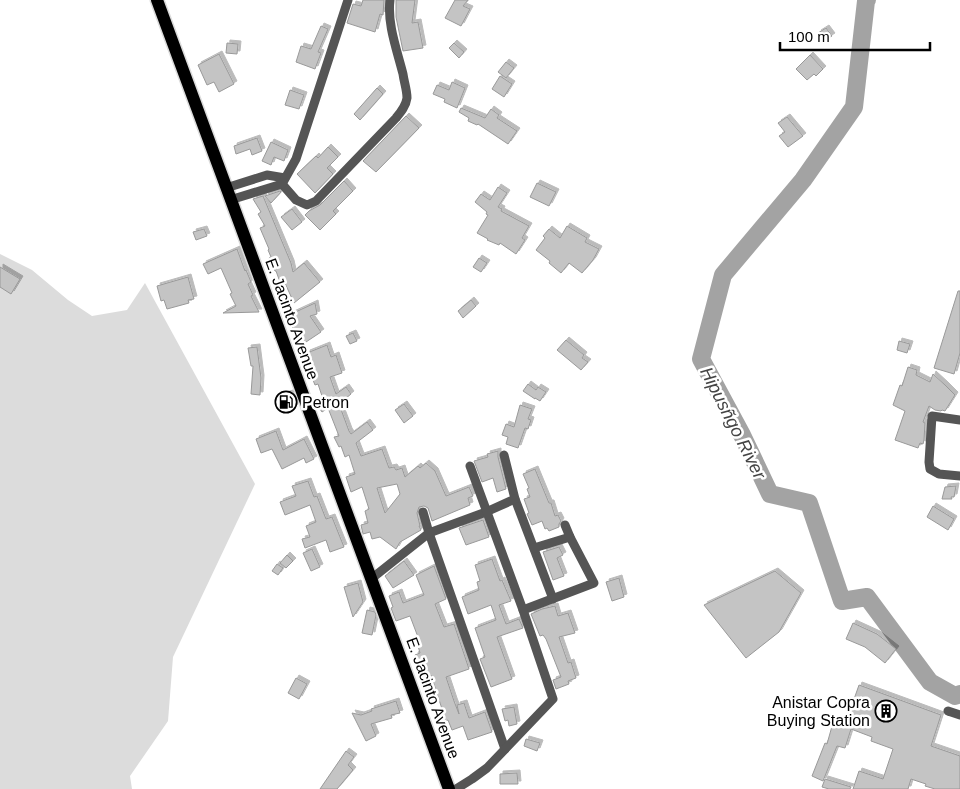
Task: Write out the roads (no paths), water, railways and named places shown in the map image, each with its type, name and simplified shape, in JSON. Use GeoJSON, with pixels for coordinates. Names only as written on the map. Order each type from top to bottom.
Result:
{"type":"FeatureCollection","features":[{"type":"Feature","properties":{"kind":"main road","name":"E. Jacinto Avenue"},"geometry":{"type":"LineString","coordinates":[[157,0],[449,789]]}},
{"type":"Feature","properties":{"kind":"street"},"geometry":{"type":"LineString","coordinates":[[228,194],[284,181],[296,160],[348,0]]}},
{"type":"Feature","properties":{"kind":"street"},"geometry":{"type":"LineString","coordinates":[[228,194],[267,175],[284,181],[296,200],[307,205],[316,201],[396,118],[404,108],[407,98],[391,26],[390,0]]}},
{"type":"Feature","properties":{"kind":"street"},"geometry":{"type":"LineString","coordinates":[[960,420],[932,416],[929,462],[930,469],[939,474],[960,476]]}},
{"type":"Feature","properties":{"kind":"street"},"geometry":{"type":"LineString","coordinates":[[504,455],[515,499],[553,599]]}},
{"type":"Feature","properties":{"kind":"street"},"geometry":{"type":"LineString","coordinates":[[456,789],[486,768],[553,699],[523,610],[470,466]]}},
{"type":"Feature","properties":{"kind":"street"},"geometry":{"type":"LineString","coordinates":[[371,579],[429,534],[515,499]]}},
{"type":"Feature","properties":{"kind":"street"},"geometry":{"type":"LineString","coordinates":[[423,512],[429,534],[505,749]]}},
{"type":"Feature","properties":{"kind":"street"},"geometry":{"type":"LineString","coordinates":[[523,610],[594,582],[565,525]]}},
{"type":"Feature","properties":{"kind":"street"},"geometry":{"type":"LineString","coordinates":[[534,548],[570,537]]}},
{"type":"Feature","properties":{"kind":"street"},"geometry":{"type":"LineString","coordinates":[[948,711],[960,715]]}},
{"type":"Feature","properties":{"kind":"waterway","name":"Hipusñgo River"},"geometry":{"type":"LineString","coordinates":[[867,0],[854,107],[803,180],[723,275],[701,359],[742,435],[770,494],[809,503],[842,601],[867,597],[930,682],[955,696],[960,694]]}},
{"type":"Feature","properties":{"kind":"place","name":"Petron"},"geometry":{"type":"Point","coordinates":[286,402]}},
{"type":"Feature","properties":{"kind":"place","name":"Anistar Copra Buying Station"},"geometry":{"type":"Point","coordinates":[886,711]}}]}
